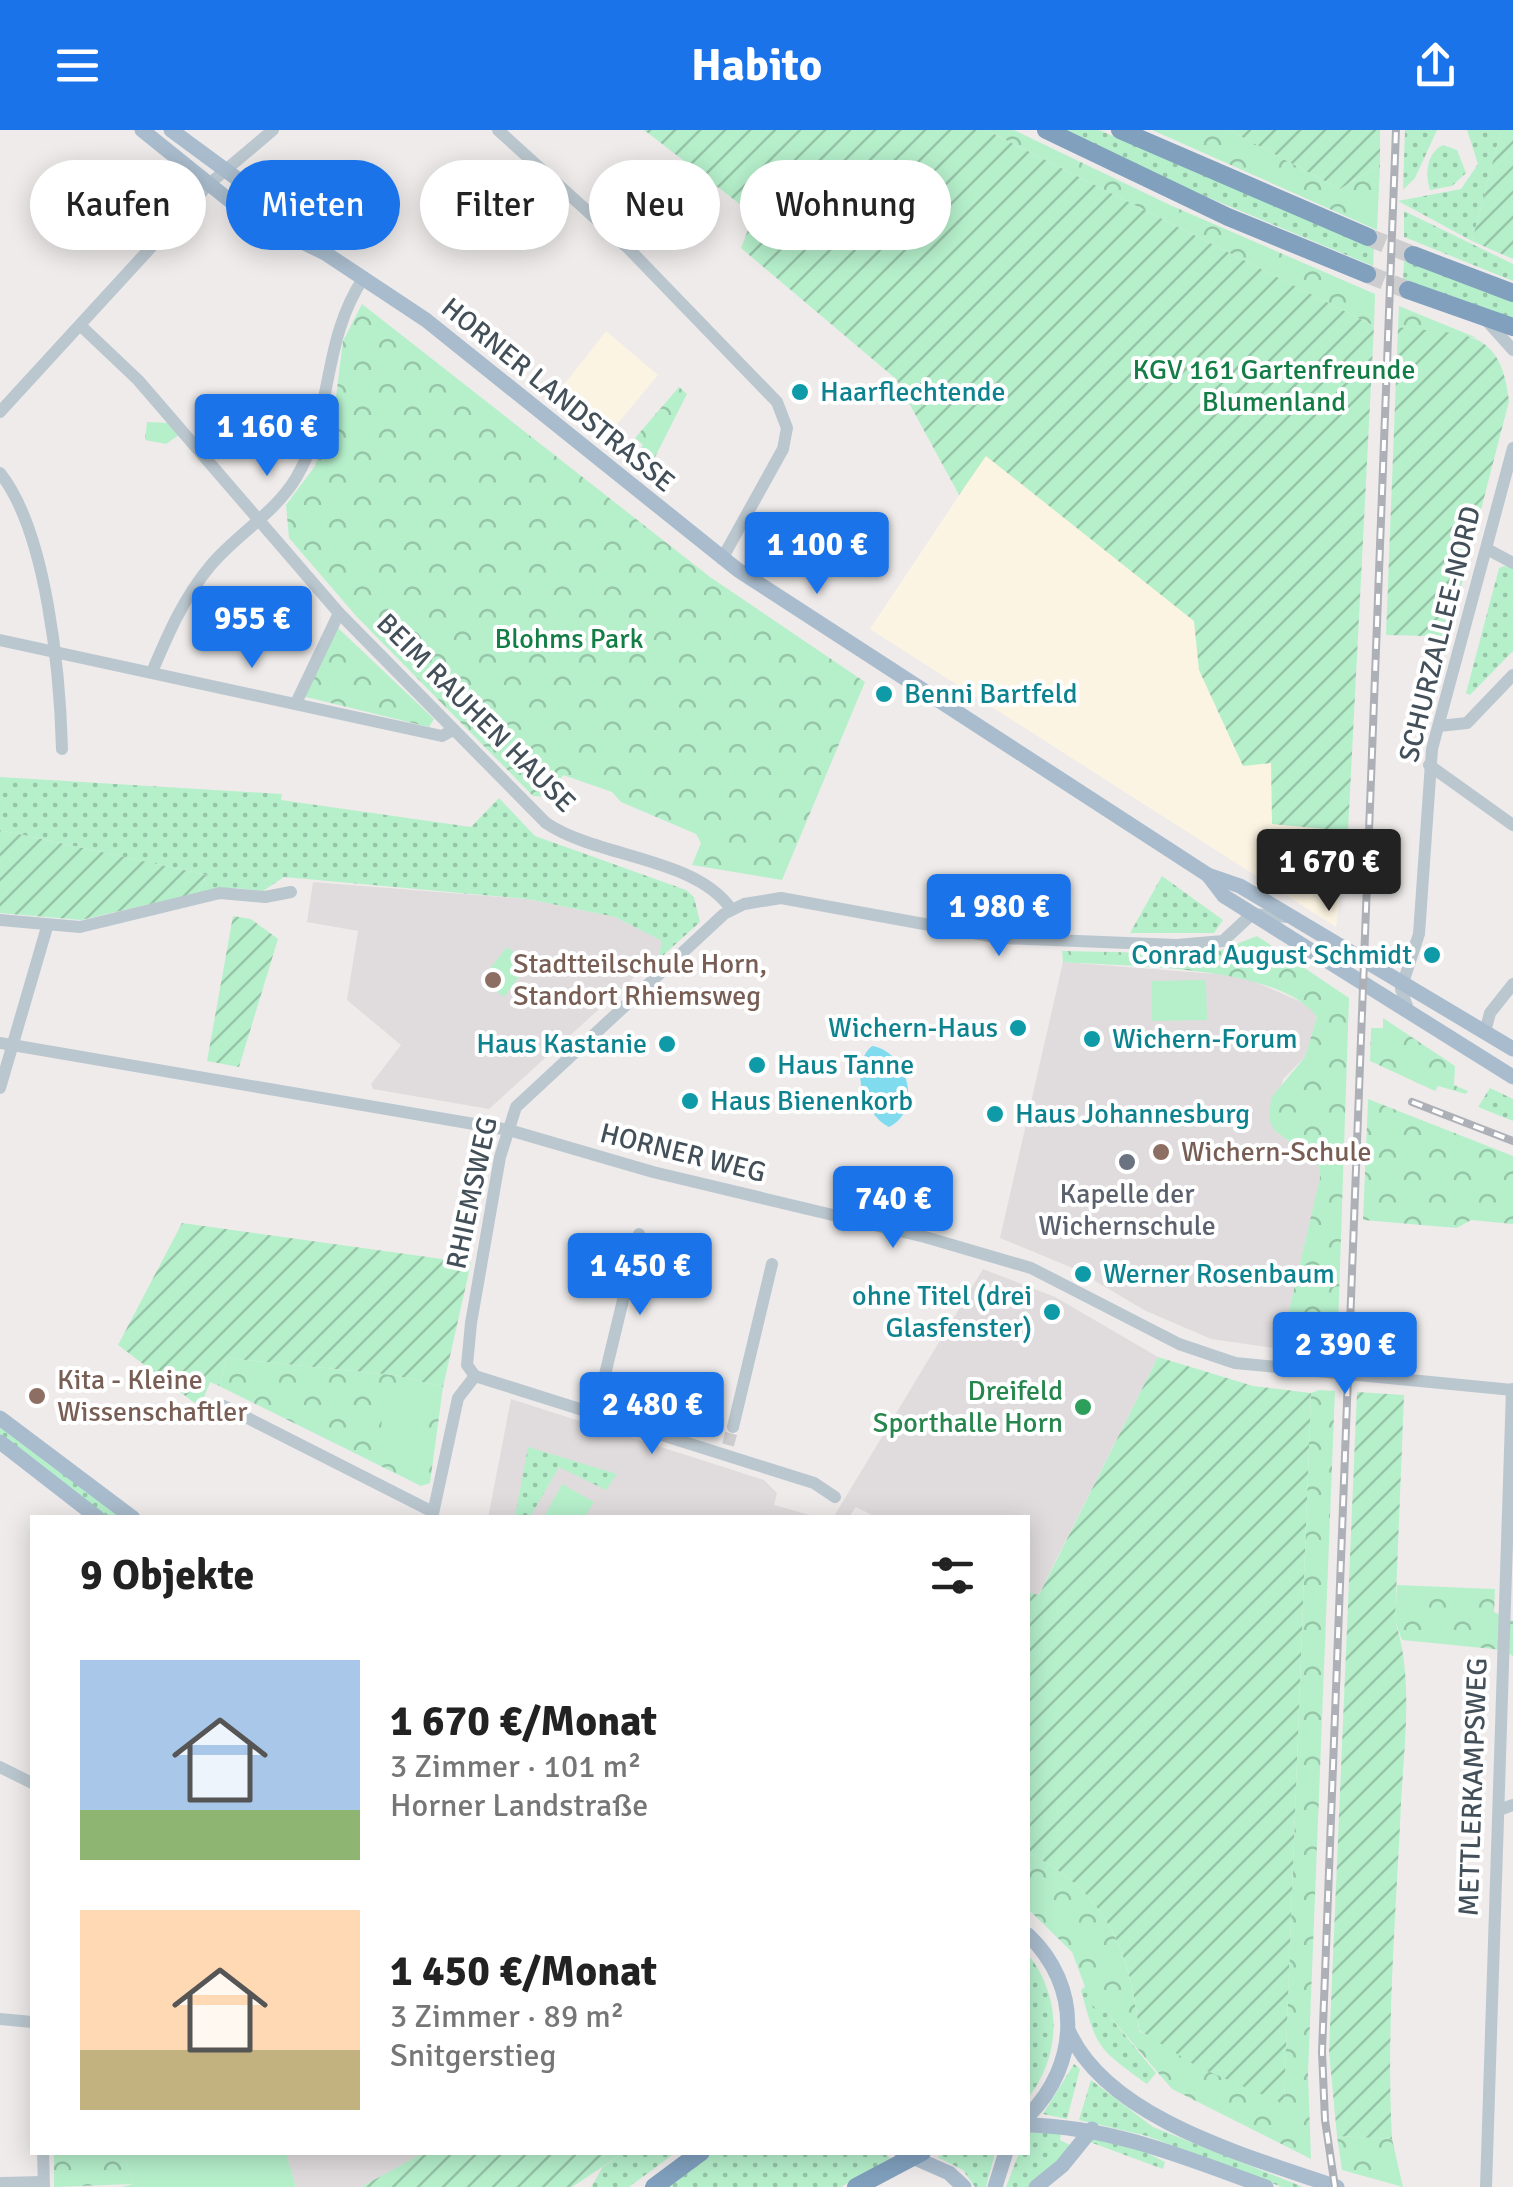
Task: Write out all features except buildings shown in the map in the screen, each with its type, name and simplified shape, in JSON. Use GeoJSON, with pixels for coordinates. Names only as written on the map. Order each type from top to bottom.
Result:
{"type":"FeatureCollection","features":[{"type":"Feature","properties":{"kind":"highway"},"geometry":{"type":"LineString","coordinates":[[1046,130],[1228,217],[1366,274]]}},
{"type":"Feature","properties":{"kind":"highway"},"geometry":{"type":"LineString","coordinates":[[1120,130],[1368,238]]}},
{"type":"Feature","properties":{"kind":"highway"},"geometry":{"type":"LineString","coordinates":[[1413,255],[1513,293]]}},
{"type":"Feature","properties":{"kind":"highway"},"geometry":{"type":"LineString","coordinates":[[1408,290],[1513,327]]}},
{"type":"Feature","properties":{"kind":"highway"},"geometry":{"type":"LineString","coordinates":[[654,2187],[697,2155]]}},
{"type":"Feature","properties":{"kind":"highway"},"geometry":{"type":"LineString","coordinates":[[856,2187],[909,2155]]}},
{"type":"Feature","properties":{"kind":"main road","name":"HORNER LANDSTRASSE"},"geometry":{"type":"LineString","coordinates":[[142,130],[269,226],[326,253],[364,277],[490,369],[722,558],[1208,876],[1224,878],[1513,1048]]}},
{"type":"Feature","properties":{"kind":"main road","name":"HORNER LANDSTRASSE"},"geometry":{"type":"LineString","coordinates":[[171,130],[289,218],[326,253]]}},
{"type":"Feature","properties":{"kind":"main road","name":"HORNER LANDSTRASSE"},"geometry":{"type":"LineString","coordinates":[[1208,876],[1216,890],[1252,914],[1465,1046]]}},
{"type":"Feature","properties":{"kind":"main road"},"geometry":{"type":"LineString","coordinates":[[1465,1046],[1513,1066]]}},
{"type":"Feature","properties":{"kind":"main road"},"geometry":{"type":"LineString","coordinates":[[1465,1046],[1513,1076]]}},
{"type":"Feature","properties":{"kind":"main road"},"geometry":{"type":"LineString","coordinates":[[0,1418],[128,1515]]}},
{"type":"Feature","properties":{"kind":"main road"},"geometry":{"type":"LineString","coordinates":[[0,1442],[94,1515]]}},
{"type":"Feature","properties":{"kind":"main road"},"geometry":{"type":"LineString","coordinates":[[1030,1937],[1044,1952],[1062,1984],[1069,2032],[1083,2059],[1138,2105],[1178,2126],[1336,2187]]}},
{"type":"Feature","properties":{"kind":"main road"},"geometry":{"type":"LineString","coordinates":[[1030,2114],[1053,2086],[1069,2032]]}},
{"type":"Feature","properties":{"kind":"main road"},"geometry":{"type":"LineString","coordinates":[[1030,2125],[1092,2129],[1142,2141],[1266,2187]]}},
{"type":"Feature","properties":{"kind":"main road"},"geometry":{"type":"LineString","coordinates":[[1036,2187],[1062,2166],[1092,2129]]}},
{"type":"Feature","properties":{"kind":"main road"},"geometry":{"type":"LineString","coordinates":[[913,2155],[949,2173],[964,2187]]}},
{"type":"Feature","properties":{"kind":"main road"},"geometry":{"type":"LineString","coordinates":[[995,2187],[1005,2155]]}},
{"type":"Feature","properties":{"kind":"street"},"geometry":{"type":"LineString","coordinates":[[0,412],[209,184],[273,130]]}},
{"type":"Feature","properties":{"kind":"street"},"geometry":{"type":"LineString","coordinates":[[498,130],[628,248],[780,407],[787,428],[783,448],[722,558]]}},
{"type":"Feature","properties":{"kind":"street"},"geometry":{"type":"LineString","coordinates":[[152,672],[184,600],[212,563],[294,482],[324,409],[334,336],[364,277]]}},
{"type":"Feature","properties":{"kind":"street"},"geometry":{"type":"LineString","coordinates":[[1482,316],[1513,350]]}},
{"type":"Feature","properties":{"kind":"street","name":"BEIM RAUHEN HAUSE"},"geometry":{"type":"LineString","coordinates":[[81,326],[138,380],[339,613],[533,811],[566,836],[702,883],[731,909]]}},
{"type":"Feature","properties":{"kind":"street","name":"SCHURZALLEE-NORD"},"geometry":{"type":"LineString","coordinates":[[1402,983],[1414,960],[1419,934],[1429,764],[1513,448]]}},
{"type":"Feature","properties":{"kind":"street"},"geometry":{"type":"LineString","coordinates":[[0,473],[30,530],[54,652],[62,749]]}},
{"type":"Feature","properties":{"kind":"street"},"geometry":{"type":"LineString","coordinates":[[1487,549],[1513,563]]}},
{"type":"Feature","properties":{"kind":"street"},"geometry":{"type":"LineString","coordinates":[[296,702],[339,613]]}},
{"type":"Feature","properties":{"kind":"street"},"geometry":{"type":"LineString","coordinates":[[0,640],[442,736],[453,730]]}},
{"type":"Feature","properties":{"kind":"street"},"geometry":{"type":"LineString","coordinates":[[1438,726],[1467,723],[1513,675]]}},
{"type":"Feature","properties":{"kind":"street"},"geometry":{"type":"LineString","coordinates":[[1429,764],[1513,825]]}},
{"type":"Feature","properties":{"kind":"street"},"geometry":{"type":"LineString","coordinates":[[0,920],[47,927],[96,925],[220,892],[265,897],[291,892]]}},
{"type":"Feature","properties":{"kind":"street"},"geometry":{"type":"LineString","coordinates":[[731,909],[782,898],[986,936],[1177,945],[1223,941],[1252,914],[1294,919]]}},
{"type":"Feature","properties":{"kind":"street","name":"RHIEMSWEG"},"geometry":{"type":"LineString","coordinates":[[224,1406],[432,1514],[458,1398],[474,1376],[467,1354],[500,1157],[525,1095],[731,909]]}},
{"type":"Feature","properties":{"kind":"street"},"geometry":{"type":"LineString","coordinates":[[0,1088],[47,927]]}},
{"type":"Feature","properties":{"kind":"street"},"geometry":{"type":"LineString","coordinates":[[1402,983],[1408,1009]]}},
{"type":"Feature","properties":{"kind":"street"},"geometry":{"type":"LineString","coordinates":[[1485,1032],[1490,1013],[1513,984]]}},
{"type":"Feature","properties":{"kind":"street","name":"HORNER WEG"},"geometry":{"type":"LineString","coordinates":[[0,1043],[509,1130],[668,1176],[997,1256],[1030,1268],[1210,1356],[1274,1370],[1513,1389]]}},
{"type":"Feature","properties":{"kind":"street"},"geometry":{"type":"LineString","coordinates":[[602,1387],[640,1234]]}},
{"type":"Feature","properties":{"kind":"street"},"geometry":{"type":"LineString","coordinates":[[733,1428],[772,1264]]}},
{"type":"Feature","properties":{"kind":"street"},"geometry":{"type":"LineString","coordinates":[[474,1376],[726,1452],[814,1483],[835,1497]]}},
{"type":"Feature","properties":{"kind":"street","name":"METTLERKAMPSWEG"},"geometry":{"type":"LineString","coordinates":[[1486,2187],[1513,1389]]}},
{"type":"Feature","properties":{"kind":"street"},"geometry":{"type":"LineString","coordinates":[[1499,1759],[1513,1772]]}},
{"type":"Feature","properties":{"kind":"street"},"geometry":{"type":"LineString","coordinates":[[0,1767],[30,1782]]}},
{"type":"Feature","properties":{"kind":"street"},"geometry":{"type":"LineString","coordinates":[[1498,1810],[1513,1805]]}},
{"type":"Feature","properties":{"kind":"street"},"geometry":{"type":"LineString","coordinates":[[0,2019],[30,2022]]}},
{"type":"Feature","properties":{"kind":"street"},"geometry":{"type":"LineString","coordinates":[[0,2183],[44,2184],[42,2155]]}},
{"type":"Feature","properties":{"kind":"shaded area"},"geometry":{"type":"Polygon","coordinates":[[[606,331],[658,375],[610,433],[559,391],[606,331]]]}},
{"type":"Feature","properties":{"kind":"shaded area"},"geometry":{"type":"Polygon","coordinates":[[[986,455],[1194,621],[1199,670],[1271,763],[1273,824],[1348,831],[1336,927],[870,629],[986,455]]]}},
{"type":"Feature","properties":{"kind":"shaded area","name":"Stadtteilschule Horn, Standort Rhiemsweg"},"geometry":{"type":"Polygon","coordinates":[[[313,882],[527,899],[615,917],[663,941],[661,953],[489,1109],[373,1089],[371,1084],[401,1045],[347,1000],[358,931],[307,922],[313,882]]]}},
{"type":"Feature","properties":{"kind":"shaded area","name":"Wichern-Schule"},"geometry":{"type":"Polygon","coordinates":[[[1063,962],[1242,976],[1308,1005],[1317,1017],[1305,1057],[1283,1079],[1274,1130],[1318,1164],[1320,1179],[1280,1349],[1211,1339],[1144,1310],[1075,1269],[1000,1238],[1063,962]]]}},
{"type":"Feature","properties":{"kind":"shaded area"},"geometry":{"type":"Polygon","coordinates":[[[983,1269],[1055,1297],[1158,1357],[1038,1596],[1030,1593],[1030,1515],[872,1515],[856,1507],[850,1515],[835,1515],[983,1269]]]}},
{"type":"Feature","properties":{"kind":"shaded area"},"geometry":{"type":"Polygon","coordinates":[[[511,1399],[764,1480],[777,1493],[774,1505],[810,1515],[489,1515],[511,1399]]]}},
{"type":"Feature","properties":{"kind":"shaded area"},"geometry":{"type":"Polygon","coordinates":[[[287,2155],[419,2155],[361,2187],[296,2187],[287,2155]]]}},
{"type":"Feature","properties":{"kind":"green space","name":"KGV 161 Gartenfreunde Blumenland"},"geometry":{"type":"Polygon","coordinates":[[[644,130],[986,130],[1374,326],[1348,831],[1272,824],[1271,763],[1243,766],[1199,670],[1194,621],[986,456],[959,495],[896,379],[743,250],[951,250],[951,160],[740,160],[740,204],[720,189],[720,160],[683,160],[644,130]]]}},
{"type":"Feature","properties":{"kind":"green space"},"geometry":{"type":"Polygon","coordinates":[[[986,130],[1014,130],[1170,205],[1375,294],[1374,326],[986,130]]]}},
{"type":"Feature","properties":{"kind":"green space"},"geometry":{"type":"Polygon","coordinates":[[[1065,130],[1099,130],[1374,248],[1373,266],[1183,187],[1065,130]]]}},
{"type":"Feature","properties":{"kind":"green space"},"geometry":{"type":"Polygon","coordinates":[[[1152,130],[1229,130],[1340,189],[1380,164],[1377,230],[1152,130]]]}},
{"type":"Feature","properties":{"kind":"green space"},"geometry":{"type":"Polygon","coordinates":[[[1229,130],[1380,130],[1380,164],[1340,189],[1229,130]]]}},
{"type":"Feature","properties":{"kind":"green space"},"geometry":{"type":"Polygon","coordinates":[[[1405,130],[1437,130],[1415,178],[1403,190],[1405,130]]]}},
{"type":"Feature","properties":{"kind":"green space"},"geometry":{"type":"Polygon","coordinates":[[[1467,130],[1501,130],[1472,241],[1398,201],[1461,189],[1478,164],[1467,130]]]}},
{"type":"Feature","properties":{"kind":"green space"},"geometry":{"type":"Polygon","coordinates":[[[1501,130],[1513,130],[1513,259],[1472,241],[1501,130]]]}},
{"type":"Feature","properties":{"kind":"green space"},"geometry":{"type":"Polygon","coordinates":[[[1443,145],[1457,150],[1466,173],[1452,186],[1430,190],[1428,164],[1443,145]]]}},
{"type":"Feature","properties":{"kind":"green space"},"geometry":{"type":"Polygon","coordinates":[[[1404,211],[1513,264],[1513,281],[1404,237],[1404,211]]]}},
{"type":"Feature","properties":{"kind":"green space"},"geometry":{"type":"Polygon","coordinates":[[[1404,261],[1513,301],[1513,318],[1403,279],[1404,261]]]}},
{"type":"Feature","properties":{"kind":"green space","name":"Blohms Park"},"geometry":{"type":"Polygon","coordinates":[[[362,304],[710,577],[865,682],[782,880],[692,865],[701,843],[696,834],[621,802],[612,792],[563,775],[550,797],[533,796],[357,617],[289,538],[286,505],[315,466],[335,405],[343,341],[362,304]]]}},
{"type":"Feature","properties":{"kind":"green space"},"geometry":{"type":"Polygon","coordinates":[[[1399,306],[1477,338],[1398,327],[1399,306]]]}},
{"type":"Feature","properties":{"kind":"green space"},"geometry":{"type":"Polygon","coordinates":[[[1398,327],[1459,334],[1487,346],[1505,376],[1509,401],[1446,645],[1426,636],[1386,635],[1398,327]]]}},
{"type":"Feature","properties":{"kind":"green space"},"geometry":{"type":"Polygon","coordinates":[[[679,387],[687,394],[651,465],[637,455],[643,445],[635,438],[679,387]]]}},
{"type":"Feature","properties":{"kind":"green space"},"geometry":{"type":"Polygon","coordinates":[[[147,422],[170,423],[179,435],[166,444],[145,440],[147,422]]]}},
{"type":"Feature","properties":{"kind":"green space"},"geometry":{"type":"Polygon","coordinates":[[[1499,568],[1513,568],[1513,651],[1470,695],[1466,693],[1499,568]]]}},
{"type":"Feature","properties":{"kind":"green space"},"geometry":{"type":"Polygon","coordinates":[[[336,626],[434,719],[429,727],[302,696],[336,626]]]}},
{"type":"Feature","properties":{"kind":"green space"},"geometry":{"type":"Polygon","coordinates":[[[0,777],[282,794],[281,800],[471,827],[499,798],[535,836],[686,890],[694,897],[700,922],[658,960],[662,941],[615,917],[527,899],[284,877],[263,891],[235,888],[198,893],[207,875],[0,830],[0,777]]]}},
{"type":"Feature","properties":{"kind":"green space"},"geometry":{"type":"Polygon","coordinates":[[[0,830],[207,875],[198,893],[81,920],[0,913],[0,830]]]}},
{"type":"Feature","properties":{"kind":"green space"},"geometry":{"type":"Polygon","coordinates":[[[1162,876],[1223,920],[1214,933],[1130,933],[1162,876]]]}},
{"type":"Feature","properties":{"kind":"green space"},"geometry":{"type":"Polygon","coordinates":[[[233,916],[251,919],[278,939],[239,1067],[207,1061],[233,916]]]}},
{"type":"Feature","properties":{"kind":"green space"},"geometry":{"type":"Polygon","coordinates":[[[1257,936],[1349,998],[1337,1356],[1280,1349],[1320,1178],[1318,1164],[1274,1130],[1269,1119],[1271,1098],[1305,1057],[1317,1017],[1298,1000],[1236,978],[1161,968],[1063,962],[1062,951],[1211,954],[1257,936]]]}},
{"type":"Feature","properties":{"kind":"green space"},"geometry":{"type":"Polygon","coordinates":[[[507,947],[529,963],[504,997],[481,980],[507,947]]]}},
{"type":"Feature","properties":{"kind":"green space"},"geometry":{"type":"Polygon","coordinates":[[[1206,980],[1207,1020],[1152,1021],[1152,981],[1206,980]]]}},
{"type":"Feature","properties":{"kind":"green space"},"geometry":{"type":"Polygon","coordinates":[[[1383,1018],[1455,1066],[1454,1085],[1468,1091],[1466,1094],[1438,1086],[1435,1091],[1370,1061],[1371,1028],[1383,1028],[1383,1018]]]}},
{"type":"Feature","properties":{"kind":"green space"},"geometry":{"type":"Polygon","coordinates":[[[1490,1088],[1513,1099],[1513,1121],[1478,1107],[1490,1088]]]}},
{"type":"Feature","properties":{"kind":"green space"},"geometry":{"type":"Polygon","coordinates":[[[1368,1099],[1513,1156],[1513,1224],[1471,1220],[1457,1228],[1363,1220],[1368,1099]]]}},
{"type":"Feature","properties":{"kind":"green space"},"geometry":{"type":"Polygon","coordinates":[[[182,1223],[471,1263],[443,1387],[394,1375],[227,1358],[219,1386],[210,1382],[200,1407],[118,1345],[182,1223]]]}},
{"type":"Feature","properties":{"kind":"green space"},"geometry":{"type":"Polygon","coordinates":[[[1158,1357],[1253,1386],[1311,1393],[1284,2104],[1198,2067],[1139,2030],[1129,1974],[1109,1925],[1076,1885],[1030,1854],[1030,1593],[1039,1595],[1158,1357]]]}},
{"type":"Feature","properties":{"kind":"green space"},"geometry":{"type":"Polygon","coordinates":[[[227,1358],[394,1375],[443,1387],[430,1483],[421,1486],[219,1386],[227,1358]]]}},
{"type":"Feature","properties":{"kind":"green space"},"geometry":{"type":"Polygon","coordinates":[[[385,1387],[429,1391],[422,1455],[379,1450],[385,1387]]]}},
{"type":"Feature","properties":{"kind":"green space"},"geometry":{"type":"Polygon","coordinates":[[[1335,1391],[1308,2073],[1311,2159],[1172,2089],[1106,2012],[1093,2008],[1072,1952],[1030,1911],[1030,1854],[1076,1885],[1109,1925],[1129,1974],[1139,2031],[1284,2103],[1311,1393],[1335,1391]]]}},
{"type":"Feature","properties":{"kind":"green space"},"geometry":{"type":"Polygon","coordinates":[[[1357,1392],[1404,1395],[1395,1621],[1404,1665],[1406,1711],[1391,2013],[1392,2139],[1337,2136],[1329,2051],[1357,1392]]]}},
{"type":"Feature","properties":{"kind":"green space"},"geometry":{"type":"Polygon","coordinates":[[[0,1425],[118,1515],[105,1515],[0,1435],[0,1425]]]}},
{"type":"Feature","properties":{"kind":"green space"},"geometry":{"type":"Polygon","coordinates":[[[528,1447],[617,1474],[606,1490],[559,1467],[531,1515],[515,1515],[528,1447]]]}},
{"type":"Feature","properties":{"kind":"green space"},"geometry":{"type":"Polygon","coordinates":[[[562,1484],[594,1502],[586,1515],[545,1515],[562,1484]]]}},
{"type":"Feature","properties":{"kind":"green space"},"geometry":{"type":"Polygon","coordinates":[[[1397,1585],[1495,1589],[1494,1612],[1513,1621],[1513,1656],[1503,1650],[1402,1640],[1395,1621],[1397,1585]]]}},
{"type":"Feature","properties":{"kind":"green space"},"geometry":{"type":"Polygon","coordinates":[[[1030,1957],[1047,1989],[1054,2026],[1052,2045],[1030,2095],[1030,1957]]]}},
{"type":"Feature","properties":{"kind":"green space"},"geometry":{"type":"Polygon","coordinates":[[[1088,1984],[1093,2007],[1106,2012],[1156,2073],[1147,2084],[1101,2046],[1081,1990],[1088,1984]]]}},
{"type":"Feature","properties":{"kind":"green space"},"geometry":{"type":"Polygon","coordinates":[[[1074,2064],[1080,2069],[1067,2119],[1043,2114],[1074,2064]]]}},
{"type":"Feature","properties":{"kind":"green space"},"geometry":{"type":"Polygon","coordinates":[[[1091,2080],[1153,2127],[1303,2187],[1282,2187],[1147,2136],[1079,2120],[1091,2080]]]}},
{"type":"Feature","properties":{"kind":"green space"},"geometry":{"type":"Polygon","coordinates":[[[1030,2133],[1061,2133],[1060,2140],[1072,2146],[1031,2187],[1006,2187],[1018,2155],[1030,2155],[1030,2133]]]}},
{"type":"Feature","properties":{"kind":"green space"},"geometry":{"type":"Polygon","coordinates":[[[1337,2136],[1392,2139],[1403,2187],[1342,2170],[1337,2136]]]}},
{"type":"Feature","properties":{"kind":"green space"},"geometry":{"type":"Polygon","coordinates":[[[1095,2137],[1135,2147],[1165,2162],[1163,2169],[1087,2141],[1095,2137]]]}},
{"type":"Feature","properties":{"kind":"green space"},"geometry":{"type":"Polygon","coordinates":[[[54,2155],[125,2155],[133,2184],[54,2187],[54,2155]]]}},
{"type":"Feature","properties":{"kind":"green space"},"geometry":{"type":"Polygon","coordinates":[[[125,2155],[287,2155],[296,2187],[122,2187],[133,2184],[125,2155]]]}},
{"type":"Feature","properties":{"kind":"green space"},"geometry":{"type":"Polygon","coordinates":[[[419,2155],[620,2155],[572,2187],[361,2187],[419,2155]]]}},
{"type":"Feature","properties":{"kind":"green space"},"geometry":{"type":"Polygon","coordinates":[[[620,2155],[672,2155],[629,2187],[591,2187],[603,2167],[620,2155]]]}},
{"type":"Feature","properties":{"kind":"green space"},"geometry":{"type":"Polygon","coordinates":[[[708,2155],[891,2158],[841,2187],[666,2187],[708,2155]]]}},
{"type":"Feature","properties":{"kind":"green space"},"geometry":{"type":"Polygon","coordinates":[[[994,2155],[986,2187],[975,2187],[963,2170],[937,2157],[994,2155]]]}},
{"type":"Feature","properties":{"kind":"water"},"geometry":{"type":"Polygon","coordinates":[[[872,1046],[894,1058],[907,1082],[906,1108],[889,1127],[872,1112],[862,1090],[861,1065],[872,1046]]]}},
{"type":"Feature","properties":{"kind":"tunnel"},"geometry":{"type":"LineString","coordinates":[[1368,237],[1413,255]]}},
{"type":"Feature","properties":{"kind":"tunnel"},"geometry":{"type":"LineString","coordinates":[[1367,274],[1408,290]]}},
{"type":"Feature","properties":{"kind":"tunnel"},"geometry":{"type":"LineString","coordinates":[[597,1405],[602,1387]]}},
{"type":"Feature","properties":{"kind":"tunnel"},"geometry":{"type":"LineString","coordinates":[[728,1445],[733,1427]]}},
{"type":"Feature","properties":{"kind":"railway"},"geometry":{"type":"LineString","coordinates":[[1335,2187],[1325,2120],[1322,2052],[1396,130]]}},
{"type":"Feature","properties":{"kind":"railway"},"geometry":{"type":"LineString","coordinates":[[1412,1102],[1513,1141]]}},
{"type":"Feature","properties":{"kind":"place","name":"Haarflechtende"},"geometry":{"type":"Point","coordinates":[800,392]}},
{"type":"Feature","properties":{"kind":"place","name":"Benni Bartfeld"},"geometry":{"type":"Point","coordinates":[884,694]}},
{"type":"Feature","properties":{"kind":"place","name":"Conrad August Schmidt"},"geometry":{"type":"Point","coordinates":[1432,955]}},
{"type":"Feature","properties":{"kind":"place","name":"Stadtteilschule Horn, Standort Rhiemsweg"},"geometry":{"type":"Point","coordinates":[493,980]}},
{"type":"Feature","properties":{"kind":"place","name":"Wichern-Haus"},"geometry":{"type":"Point","coordinates":[1018,1028]}},
{"type":"Feature","properties":{"kind":"place","name":"Wichern-Forum"},"geometry":{"type":"Point","coordinates":[1092,1039]}},
{"type":"Feature","properties":{"kind":"place","name":"Haus Kastanie"},"geometry":{"type":"Point","coordinates":[667,1044]}},
{"type":"Feature","properties":{"kind":"place","name":"Haus Tanne"},"geometry":{"type":"Point","coordinates":[757,1065]}},
{"type":"Feature","properties":{"kind":"place","name":"Haus Bienenkorb"},"geometry":{"type":"Point","coordinates":[690,1101]}},
{"type":"Feature","properties":{"kind":"place","name":"Haus Johannesburg"},"geometry":{"type":"Point","coordinates":[995,1114]}},
{"type":"Feature","properties":{"kind":"place","name":"Wichern-Schule"},"geometry":{"type":"Point","coordinates":[1161,1152]}},
{"type":"Feature","properties":{"kind":"place","name":"Kapelle der Wichernschule"},"geometry":{"type":"Point","coordinates":[1127,1162]}},
{"type":"Feature","properties":{"kind":"place","name":"Werner Rosenbaum"},"geometry":{"type":"Point","coordinates":[1083,1274]}},
{"type":"Feature","properties":{"kind":"place","name":"ohne Titel (drei Glasfenster)"},"geometry":{"type":"Point","coordinates":[1052,1312]}},
{"type":"Feature","properties":{"kind":"place","name":"Kita - Kleine Wissenschaftler"},"geometry":{"type":"Point","coordinates":[37,1396]}},
{"type":"Feature","properties":{"kind":"place","name":"Dreifeld Sporthalle Horn"},"geometry":{"type":"Point","coordinates":[1083,1407]}}]}
